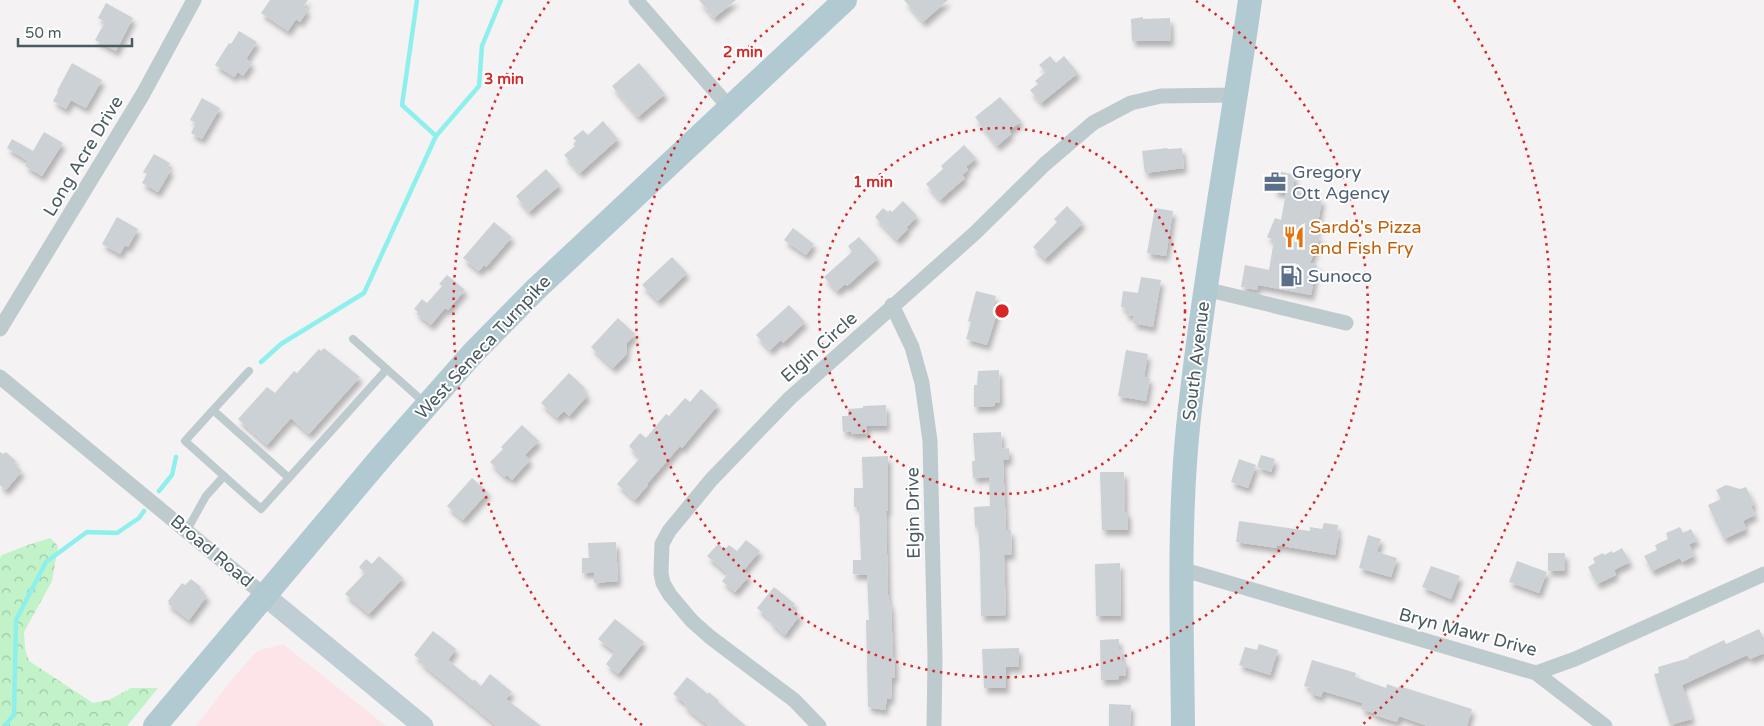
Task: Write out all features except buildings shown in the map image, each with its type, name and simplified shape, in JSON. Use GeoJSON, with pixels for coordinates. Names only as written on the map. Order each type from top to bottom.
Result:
{"type":"FeatureCollection","features":[{"type":"Feature","properties":{"kind":"main road","name":"West Seneca Turnpike"},"geometry":{"type":"LineString","coordinates":[[162,722],[264,596],[384,454],[473,353],[536,288],[845,0]]}},
{"type":"Feature","properties":{"kind":"main road","name":"South Avenue"},"geometry":{"type":"LineString","coordinates":[[1183,726],[1181,569],[1188,429],[1205,289],[1237,95],[1250,0]]}},
{"type":"Feature","properties":{"kind":"street","name":"Long Acre Drive"},"geometry":{"type":"LineString","coordinates":[[0,329],[143,94],[194,0]]}},
{"type":"Feature","properties":{"kind":"street"},"geometry":{"type":"LineString","coordinates":[[636,0],[729,107]]}},
{"type":"Feature","properties":{"kind":"street","name":"Elgin Circle"},"geometry":{"type":"LineString","coordinates":[[819,726],[794,700],[710,637],[692,621],[670,596],[663,583],[661,573],[662,544],[669,531],[711,480],[790,398],[892,305],[975,233],[1045,164],[1093,123],[1131,103],[1161,96],[1237,95]]}},
{"type":"Feature","properties":{"kind":"street"},"geometry":{"type":"LineString","coordinates":[[1205,289],[1346,323]]}},
{"type":"Feature","properties":{"kind":"street","name":"Elgin Drive"},"geometry":{"type":"LineString","coordinates":[[892,305],[912,347],[922,383],[930,441],[934,726]]}},
{"type":"Feature","properties":{"kind":"street","name":"Broad Road"},"geometry":{"type":"LineString","coordinates":[[0,376],[423,726]]}},
{"type":"Feature","properties":{"kind":"street","name":"Bryn Mawr Drive"},"geometry":{"type":"LineString","coordinates":[[1181,569],[1536,673],[1576,659],[1764,574]]}},
{"type":"Feature","properties":{"kind":"street"},"geometry":{"type":"LineString","coordinates":[[1536,673],[1605,726]]}},
{"type":"Feature","properties":{"kind":"lane"},"geometry":{"type":"LineString","coordinates":[[353,339],[427,405]]}},
{"type":"Feature","properties":{"kind":"lane"},"geometry":{"type":"LineString","coordinates":[[249,371],[185,441],[261,509],[387,369]]}},
{"type":"Feature","properties":{"kind":"lane"},"geometry":{"type":"LineString","coordinates":[[213,410],[289,478]]}},
{"type":"Feature","properties":{"kind":"lane"},"geometry":{"type":"LineString","coordinates":[[187,530],[206,496],[224,476]]}},
{"type":"Feature","properties":{"kind":"shaded area"},"geometry":{"type":"Polygon","coordinates":[[[283,644],[386,726],[196,726],[233,678],[257,651],[283,644]]]}},
{"type":"Feature","properties":{"kind":"green space"},"geometry":{"type":"Polygon","coordinates":[[[50,538],[58,546],[52,581],[24,632],[25,649],[29,661],[93,703],[109,700],[131,688],[158,688],[127,726],[0,726],[0,558],[2,555],[50,538]]]}},
{"type":"Feature","properties":{"kind":"waterway"},"geometry":{"type":"LineString","coordinates":[[417,0],[402,105],[436,136]]}},
{"type":"Feature","properties":{"kind":"waterway"},"geometry":{"type":"LineString","coordinates":[[261,362],[281,344],[364,293],[436,136],[479,86],[482,46],[501,0]]}},
{"type":"Feature","properties":{"kind":"waterway"},"geometry":{"type":"LineString","coordinates":[[159,491],[172,475],[176,457]]}},
{"type":"Feature","properties":{"kind":"waterway"},"geometry":{"type":"LineString","coordinates":[[5,726],[14,714],[16,620],[46,562],[87,532],[117,533],[139,518],[144,511]]}},
{"type":"Feature","properties":{"kind":"place","name":"Gregory Ott Agency"},"geometry":{"type":"Point","coordinates":[1275,182]}},
{"type":"Feature","properties":{"kind":"place","name":"Sardo's Pizza and Fish Fry"},"geometry":{"type":"Point","coordinates":[1294,237]}},
{"type":"Feature","properties":{"kind":"place","name":"Sunoco"},"geometry":{"type":"Point","coordinates":[1291,276]}}]}
